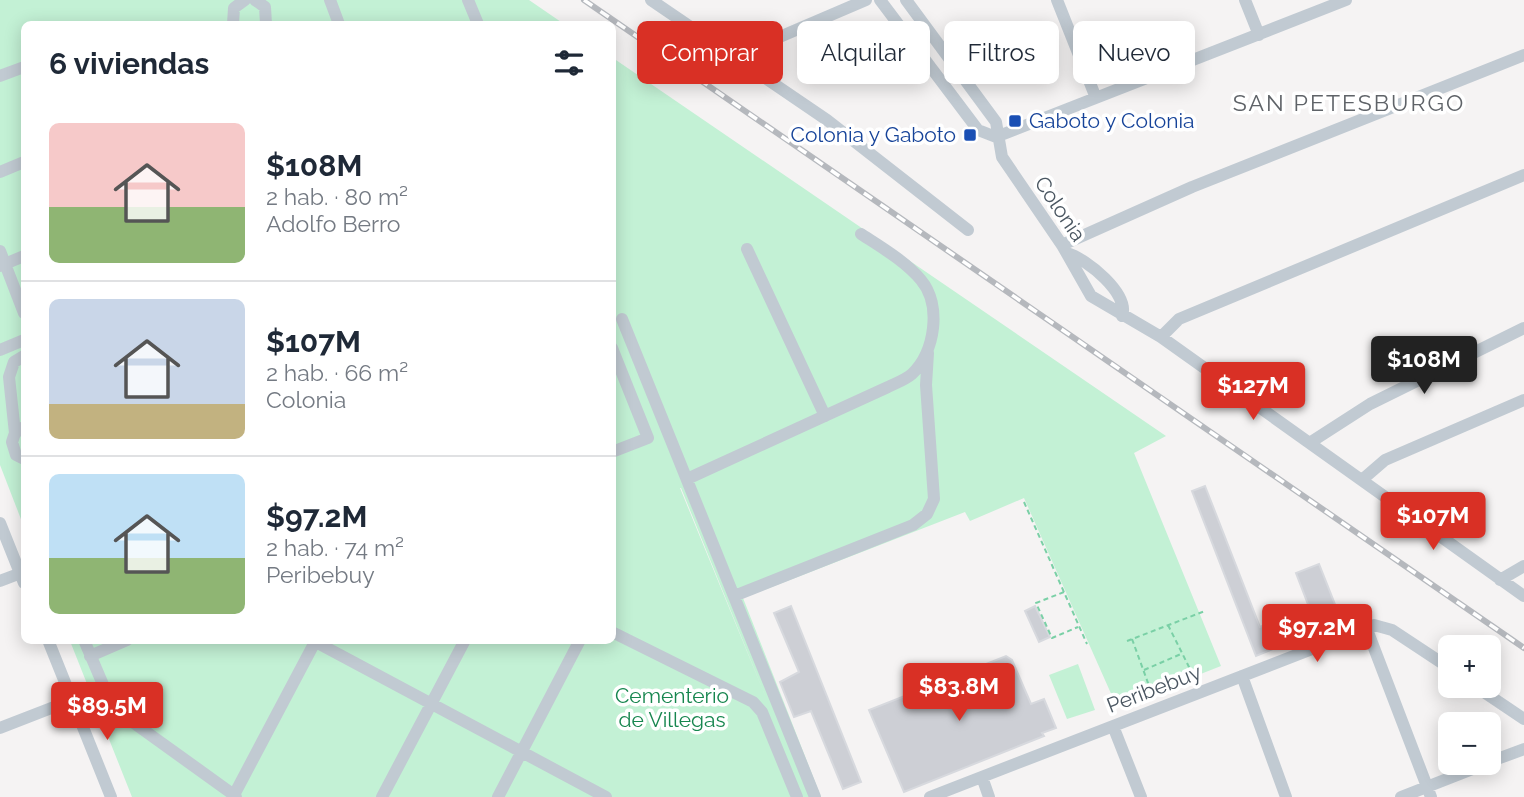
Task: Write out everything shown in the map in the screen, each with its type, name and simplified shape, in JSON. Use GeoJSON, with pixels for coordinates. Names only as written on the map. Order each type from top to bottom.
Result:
{"type":"FeatureCollection","features":[{"type":"Feature","properties":{"kind":"street"},"geometry":{"type":"LineString","coordinates":[[233,21],[234,8],[245,0]]}},
{"type":"Feature","properties":{"kind":"street"},"geometry":{"type":"LineString","coordinates":[[255,0],[265,7],[266,21]]}},
{"type":"Feature","properties":{"kind":"street"},"geometry":{"type":"LineString","coordinates":[[330,0],[338,21]]}},
{"type":"Feature","properties":{"kind":"street"},"geometry":{"type":"LineString","coordinates":[[468,0],[477,21]]}},
{"type":"Feature","properties":{"kind":"street"},"geometry":{"type":"LineString","coordinates":[[651,0],[683,21]]}},
{"type":"Feature","properties":{"kind":"street"},"geometry":{"type":"LineString","coordinates":[[783,35],[866,0]]}},
{"type":"Feature","properties":{"kind":"street"},"geometry":{"type":"LineString","coordinates":[[880,0],[978,130],[996,137],[1346,0]]}},
{"type":"Feature","properties":{"kind":"street","name":"Colonia"},"geometry":{"type":"LineString","coordinates":[[906,0],[996,122],[996,137],[1002,157],[1065,249],[1088,292],[1122,316]]}},
{"type":"Feature","properties":{"kind":"street"},"geometry":{"type":"LineString","coordinates":[[1057,0],[1096,98]]}},
{"type":"Feature","properties":{"kind":"street"},"geometry":{"type":"LineString","coordinates":[[1245,0],[1258,35]]}},
{"type":"Feature","properties":{"kind":"street"},"geometry":{"type":"LineString","coordinates":[[1065,249],[1192,187],[1524,55]]}},
{"type":"Feature","properties":{"kind":"street"},"geometry":{"type":"LineString","coordinates":[[0,76],[21,67]]}},
{"type":"Feature","properties":{"kind":"street"},"geometry":{"type":"LineString","coordinates":[[775,84],[892,168],[968,230]]}},
{"type":"Feature","properties":{"kind":"street"},"geometry":{"type":"LineString","coordinates":[[0,172],[21,163]]}},
{"type":"Feature","properties":{"kind":"street"},"geometry":{"type":"LineString","coordinates":[[1161,337],[1179,319],[1524,175]]}},
{"type":"Feature","properties":{"kind":"street"},"geometry":{"type":"LineString","coordinates":[[734,596],[914,525],[927,514],[934,499],[926,385],[934,317],[926,287],[896,258],[861,234]]}},
{"type":"Feature","properties":{"kind":"street"},"geometry":{"type":"LineString","coordinates":[[747,249],[825,416]]}},
{"type":"Feature","properties":{"kind":"street"},"geometry":{"type":"LineString","coordinates":[[1065,249],[1086,261],[1121,296],[1124,305],[1122,316],[1161,337],[1524,596]]}},
{"type":"Feature","properties":{"kind":"street"},"geometry":{"type":"LineString","coordinates":[[0,251],[2,265],[21,306]]}},
{"type":"Feature","properties":{"kind":"street"},"geometry":{"type":"LineString","coordinates":[[2,265],[21,257]]}},
{"type":"Feature","properties":{"kind":"street"},"geometry":{"type":"LineString","coordinates":[[622,318],[814,797]]}},
{"type":"Feature","properties":{"kind":"street"},"geometry":{"type":"LineString","coordinates":[[1311,442],[1370,404],[1524,327]]}},
{"type":"Feature","properties":{"kind":"street"},"geometry":{"type":"LineString","coordinates":[[0,350],[21,341]]}},
{"type":"Feature","properties":{"kind":"street"},"geometry":{"type":"LineString","coordinates":[[687,480],[907,377],[917,368],[930,342]]}},
{"type":"Feature","properties":{"kind":"street"},"geometry":{"type":"LineString","coordinates":[[21,358],[14,362],[9,377],[20,430],[12,442],[13,450],[21,457]]}},
{"type":"Feature","properties":{"kind":"street"},"geometry":{"type":"LineString","coordinates":[[616,358],[648,438],[616,450]]}},
{"type":"Feature","properties":{"kind":"street"},"geometry":{"type":"LineString","coordinates":[[1363,479],[1385,460],[1524,400]]}},
{"type":"Feature","properties":{"kind":"street"},"geometry":{"type":"LineString","coordinates":[[0,456],[13,450]]}},
{"type":"Feature","properties":{"kind":"street"},"geometry":{"type":"LineString","coordinates":[[0,523],[21,573]]}},
{"type":"Feature","properties":{"kind":"street"},"geometry":{"type":"LineString","coordinates":[[1500,580],[1524,566]]}},
{"type":"Feature","properties":{"kind":"street"},"geometry":{"type":"LineString","coordinates":[[0,581],[21,578]]}},
{"type":"Feature","properties":{"kind":"street","name":"Peribebuy"},"geometry":{"type":"LineString","coordinates":[[930,797],[1366,627],[1374,625],[1392,630],[1438,660]]}},
{"type":"Feature","properties":{"kind":"street"},"geometry":{"type":"LineString","coordinates":[[1366,627],[1429,792]]}},
{"type":"Feature","properties":{"kind":"street"},"geometry":{"type":"LineString","coordinates":[[616,634],[753,702],[762,712],[797,797]]}},
{"type":"Feature","properties":{"kind":"street"},"geometry":{"type":"LineString","coordinates":[[50,644],[111,797]]}},
{"type":"Feature","properties":{"kind":"street"},"geometry":{"type":"LineString","coordinates":[[85,644],[113,708],[235,796],[312,644]]}},
{"type":"Feature","properties":{"kind":"street"},"geometry":{"type":"LineString","coordinates":[[90,656],[118,644]]}},
{"type":"Feature","properties":{"kind":"street"},"geometry":{"type":"LineString","coordinates":[[320,644],[607,797]]}},
{"type":"Feature","properties":{"kind":"street"},"geometry":{"type":"LineString","coordinates":[[382,797],[463,644]]}},
{"type":"Feature","properties":{"kind":"street"},"geometry":{"type":"LineString","coordinates":[[498,797],[578,644]]}},
{"type":"Feature","properties":{"kind":"street"},"geometry":{"type":"LineString","coordinates":[[1242,676],[1286,797]]}},
{"type":"Feature","properties":{"kind":"street"},"geometry":{"type":"LineString","coordinates":[[1493,698],[1524,719]]}},
{"type":"Feature","properties":{"kind":"street"},"geometry":{"type":"LineString","coordinates":[[0,728],[72,700]]}},
{"type":"Feature","properties":{"kind":"street"},"geometry":{"type":"LineString","coordinates":[[1113,726],[1142,797]]}},
{"type":"Feature","properties":{"kind":"street"},"geometry":{"type":"LineString","coordinates":[[1501,758],[1524,749]]}},
{"type":"Feature","properties":{"kind":"street"},"geometry":{"type":"LineString","coordinates":[[1401,797],[1429,792],[1464,775]]}},
{"type":"Feature","properties":{"kind":"street"},"geometry":{"type":"LineString","coordinates":[[982,777],[989,797]]}},
{"type":"Feature","properties":{"kind":"path"},"geometry":{"type":"LineString","coordinates":[[1024,502],[1087,644]]}},
{"type":"Feature","properties":{"kind":"path"},"geometry":{"type":"LineString","coordinates":[[1064,592],[1036,603],[1052,638],[1079,627]]}},
{"type":"Feature","properties":{"kind":"path"},"geometry":{"type":"LineString","coordinates":[[1127,641],[1205,611]]}},
{"type":"Feature","properties":{"kind":"path"},"geometry":{"type":"LineString","coordinates":[[1168,625],[1194,677]]}},
{"type":"Feature","properties":{"kind":"path"},"geometry":{"type":"LineString","coordinates":[[1132,639],[1152,694]]}},
{"type":"Feature","properties":{"kind":"path"},"geometry":{"type":"LineString","coordinates":[[1143,671],[1182,653]]}},
{"type":"Feature","properties":{"kind":"green space"},"geometry":{"type":"Polygon","coordinates":[[[0,0],[529,0],[560,21],[21,21],[21,519],[0,465],[0,0]]]}},
{"type":"Feature","properties":{"kind":"green space","name":"Cementerio de Villegas"},"geometry":{"type":"Polygon","coordinates":[[[616,60],[637,74],[637,84],[651,84],[1166,436],[1134,453],[1221,666],[1117,707],[1024,498],[970,521],[965,512],[743,598],[821,797],[132,797],[71,644],[616,644],[616,60]],[[680,488],[766,698],[681,488],[680,488]]]}},
{"type":"Feature","properties":{"kind":"green space"},"geometry":{"type":"Polygon","coordinates":[[[1078,664],[1095,710],[1067,719],[1049,675],[1078,664]]]}},
{"type":"Feature","properties":{"kind":"building"},"geometry":{"type":"Polygon","coordinates":[[[1205,486],[1260,627],[1309,607],[1296,573],[1319,564],[1338,612],[1301,626],[1305,636],[1256,656],[1192,491],[1205,486]]]}},
{"type":"Feature","properties":{"kind":"building"},"geometry":{"type":"Polygon","coordinates":[[[791,606],[861,782],[843,789],[811,711],[794,717],[780,682],[799,672],[774,613],[791,606]]]}},
{"type":"Feature","properties":{"kind":"building"},"geometry":{"type":"Polygon","coordinates":[[[1035,606],[1050,637],[1039,642],[1025,611],[1035,606]]]}},
{"type":"Feature","properties":{"kind":"building"},"geometry":{"type":"Polygon","coordinates":[[[1006,656],[1012,660],[1031,704],[1044,699],[1056,728],[1042,733],[1044,736],[904,792],[869,710],[1006,656]]]}},
{"type":"Feature","properties":{"kind":"railway"},"geometry":{"type":"LineString","coordinates":[[584,0],[614,21]]}},
{"type":"Feature","properties":{"kind":"railway"},"geometry":{"type":"LineString","coordinates":[[616,22],[1524,648]]}},
{"type":"Feature","properties":{"kind":"place","name":"Gaboto y Colonia"},"geometry":{"type":"Point","coordinates":[1015,121]}},
{"type":"Feature","properties":{"kind":"place","name":"Colonia y Gaboto"},"geometry":{"type":"Point","coordinates":[970,135]}},
{"type":"Feature","properties":{"kind":"district","name":"SAN PETESBURGO"},"geometry":{"type":"Point","coordinates":[1349,103]}}]}
